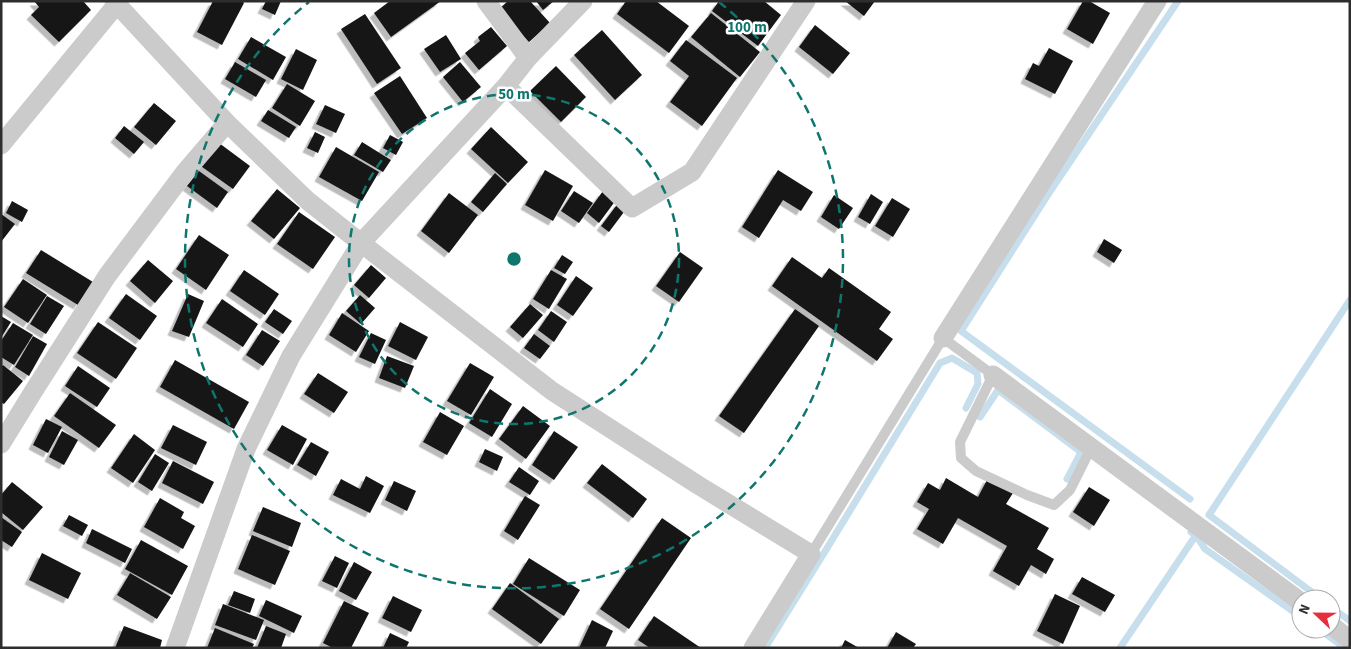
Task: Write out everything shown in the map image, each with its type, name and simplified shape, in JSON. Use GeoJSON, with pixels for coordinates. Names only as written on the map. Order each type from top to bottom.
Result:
{"type":"FeatureCollection","features":[{"type":"Feature","properties":{"kind":"street"},"geometry":{"type":"LineString","coordinates":[[486,1],[528,58]]}},
{"type":"Feature","properties":{"kind":"street"},"geometry":{"type":"LineString","coordinates":[[174,648],[246,449],[290,356],[361,244],[506,86],[528,58],[582,1]]}},
{"type":"Feature","properties":{"kind":"street"},"geometry":{"type":"LineString","coordinates":[[943,338],[1157,1]]}},
{"type":"Feature","properties":{"kind":"street"},"geometry":{"type":"LineString","coordinates":[[1,145],[116,3],[227,123],[308,201],[361,244],[552,391],[698,485],[812,554],[753,648]]}},
{"type":"Feature","properties":{"kind":"street"},"geometry":{"type":"LineString","coordinates":[[506,86],[632,208],[692,172],[796,5]]}},
{"type":"Feature","properties":{"kind":"street"},"geometry":{"type":"LineString","coordinates":[[1,444],[107,276],[185,172],[227,123]]}},
{"type":"Feature","properties":{"kind":"street"},"geometry":{"type":"LineString","coordinates":[[994,375],[1291,595]]}},
{"type":"Feature","properties":{"kind":"lane"},"geometry":{"type":"LineString","coordinates":[[812,554],[943,338],[994,375],[960,442],[961,458],[976,471],[1054,505],[1070,490],[1091,448]]}},
{"type":"Feature","properties":{"kind":"building"},"geometry":{"type":"Polygon","coordinates":[[[34,1],[83,1],[91,10],[59,42],[31,15],[39,7],[34,1]]]}},
{"type":"Feature","properties":{"kind":"building"},"geometry":{"type":"Polygon","coordinates":[[[213,1],[242,1],[244,3],[222,45],[197,32],[213,1]]]}},
{"type":"Feature","properties":{"kind":"building"},"geometry":{"type":"Polygon","coordinates":[[[266,1],[281,1],[275,15],[262,9],[266,1]]]}},
{"type":"Feature","properties":{"kind":"building"},"geometry":{"type":"Polygon","coordinates":[[[390,1],[441,1],[391,37],[374,13],[390,1]]]}},
{"type":"Feature","properties":{"kind":"building"},"geometry":{"type":"Polygon","coordinates":[[[508,1],[530,1],[550,23],[529,42],[499,9],[508,1]]]}},
{"type":"Feature","properties":{"kind":"building"},"geometry":{"type":"Polygon","coordinates":[[[536,1],[554,1],[543,10],[536,1]]]}},
{"type":"Feature","properties":{"kind":"building"},"geometry":{"type":"Polygon","coordinates":[[[626,1],[656,1],[689,26],[669,53],[617,14],[626,1]]]}},
{"type":"Feature","properties":{"kind":"building"},"geometry":{"type":"Polygon","coordinates":[[[719,1],[764,1],[781,15],[758,46],[712,11],[719,1]]]}},
{"type":"Feature","properties":{"kind":"building"},"geometry":{"type":"Polygon","coordinates":[[[845,1],[875,1],[864,16],[845,1]]]}},
{"type":"Feature","properties":{"kind":"building"},"geometry":{"type":"Polygon","coordinates":[[[1083,1],[1089,1],[1110,13],[1093,44],[1067,29],[1083,1]]]}},
{"type":"Feature","properties":{"kind":"building"},"geometry":{"type":"Polygon","coordinates":[[[711,13],[760,52],[740,77],[691,37],[711,13]]]}},
{"type":"Feature","properties":{"kind":"building"},"geometry":{"type":"Polygon","coordinates":[[[365,14],[401,68],[377,84],[341,29],[365,14]]]}},
{"type":"Feature","properties":{"kind":"building"},"geometry":{"type":"Polygon","coordinates":[[[815,25],[850,53],[833,74],[799,47],[815,25]]]}},
{"type":"Feature","properties":{"kind":"building"},"geometry":{"type":"Polygon","coordinates":[[[491,27],[507,46],[479,70],[465,53],[480,41],[478,37],[491,27]]]}},
{"type":"Feature","properties":{"kind":"building"},"geometry":{"type":"Polygon","coordinates":[[[602,30],[642,75],[615,100],[574,55],[602,30]]]}},
{"type":"Feature","properties":{"kind":"building"},"geometry":{"type":"Polygon","coordinates":[[[446,35],[461,59],[440,72],[424,49],[446,35]]]}},
{"type":"Feature","properties":{"kind":"building"},"geometry":{"type":"Polygon","coordinates":[[[251,37],[286,57],[273,80],[238,59],[251,37]]]}},
{"type":"Feature","properties":{"kind":"building"},"geometry":{"type":"Polygon","coordinates":[[[686,40],[737,78],[702,126],[670,102],[689,76],[670,61],[686,40]]]}},
{"type":"Feature","properties":{"kind":"building"},"geometry":{"type":"Polygon","coordinates":[[[1049,48],[1073,61],[1055,94],[1025,79],[1033,63],[1039,66],[1049,48]]]}},
{"type":"Feature","properties":{"kind":"building"},"geometry":{"type":"Polygon","coordinates":[[[296,49],[317,60],[303,90],[281,79],[296,49]]]}},
{"type":"Feature","properties":{"kind":"building"},"geometry":{"type":"Polygon","coordinates":[[[235,62],[266,80],[256,97],[225,79],[235,62]]]}},
{"type":"Feature","properties":{"kind":"building"},"geometry":{"type":"Polygon","coordinates":[[[460,62],[481,87],[463,102],[443,77],[460,62]]]}},
{"type":"Feature","properties":{"kind":"building"},"geometry":{"type":"Polygon","coordinates":[[[556,66],[586,97],[561,122],[530,91],[556,66]]]}},
{"type":"Feature","properties":{"kind":"building"},"geometry":{"type":"Polygon","coordinates":[[[400,76],[427,118],[402,134],[374,93],[400,76]]]}},
{"type":"Feature","properties":{"kind":"building"},"geometry":{"type":"Polygon","coordinates":[[[287,84],[315,101],[300,126],[272,108],[287,84]]]}},
{"type":"Feature","properties":{"kind":"building"},"geometry":{"type":"Polygon","coordinates":[[[154,103],[176,121],[156,145],[134,127],[154,103]]]}},
{"type":"Feature","properties":{"kind":"building"},"geometry":{"type":"Polygon","coordinates":[[[325,105],[345,114],[336,133],[316,124],[325,105]]]}},
{"type":"Feature","properties":{"kind":"building"},"geometry":{"type":"Polygon","coordinates":[[[268,110],[296,127],[289,138],[261,121],[268,110]]]}},
{"type":"Feature","properties":{"kind":"building"},"geometry":{"type":"Polygon","coordinates":[[[124,126],[144,142],[134,154],[115,138],[124,126]]]}},
{"type":"Feature","properties":{"kind":"building"},"geometry":{"type":"Polygon","coordinates":[[[491,127],[528,162],[508,183],[471,149],[491,127]]]}},
{"type":"Feature","properties":{"kind":"building"},"geometry":{"type":"Polygon","coordinates":[[[315,132],[325,137],[318,153],[307,148],[315,132]]]}},
{"type":"Feature","properties":{"kind":"building"},"geometry":{"type":"Polygon","coordinates":[[[390,135],[403,142],[396,155],[383,148],[390,135]]]}},
{"type":"Feature","properties":{"kind":"building"},"geometry":{"type":"Polygon","coordinates":[[[215,140],[250,166],[233,189],[198,164],[215,140]]]}},
{"type":"Feature","properties":{"kind":"building"},"geometry":{"type":"Polygon","coordinates":[[[362,142],[391,160],[383,172],[354,155],[362,142]]]}},
{"type":"Feature","properties":{"kind":"building"},"geometry":{"type":"Polygon","coordinates":[[[336,147],[379,172],[362,201],[319,177],[336,147]]]}},
{"type":"Feature","properties":{"kind":"building"},"geometry":{"type":"Polygon","coordinates":[[[545,170],[573,186],[553,221],[525,205],[545,170]]]}},
{"type":"Feature","properties":{"kind":"building"},"geometry":{"type":"Polygon","coordinates":[[[778,170],[813,192],[801,211],[783,200],[759,238],[742,227],[778,170]]]}},
{"type":"Feature","properties":{"kind":"building"},"geometry":{"type":"Polygon","coordinates":[[[199,171],[228,192],[217,208],[187,186],[199,171]]]}},
{"type":"Feature","properties":{"kind":"building"},"geometry":{"type":"Polygon","coordinates":[[[495,173],[507,184],[483,212],[471,202],[495,173]]]}},
{"type":"Feature","properties":{"kind":"building"},"geometry":{"type":"Polygon","coordinates":[[[277,189],[300,208],[274,239],[251,221],[277,189]]]}},
{"type":"Feature","properties":{"kind":"building"},"geometry":{"type":"Polygon","coordinates":[[[574,191],[593,203],[579,223],[561,211],[574,191]]]}},
{"type":"Feature","properties":{"kind":"building"},"geometry":{"type":"Polygon","coordinates":[[[603,191],[616,200],[599,223],[587,213],[603,191]]]}},
{"type":"Feature","properties":{"kind":"building"},"geometry":{"type":"Polygon","coordinates":[[[449,193],[478,215],[449,253],[421,231],[449,193]]]}},
{"type":"Feature","properties":{"kind":"building"},"geometry":{"type":"Polygon","coordinates":[[[871,194],[883,202],[870,224],[858,217],[871,194]]]}},
{"type":"Feature","properties":{"kind":"building"},"geometry":{"type":"Polygon","coordinates":[[[834,195],[853,208],[839,229],[821,217],[834,195]]]}},
{"type":"Feature","properties":{"kind":"building"},"geometry":{"type":"Polygon","coordinates":[[[892,198],[910,209],[893,237],[875,226],[892,198]]]}},
{"type":"Feature","properties":{"kind":"building"},"geometry":{"type":"Polygon","coordinates":[[[12,201],[28,210],[22,222],[6,213],[12,201]]]}},
{"type":"Feature","properties":{"kind":"building"},"geometry":{"type":"Polygon","coordinates":[[[619,202],[627,208],[609,232],[601,226],[619,202]]]}},
{"type":"Feature","properties":{"kind":"building"},"geometry":{"type":"Polygon","coordinates":[[[299,212],[335,237],[313,269],[277,244],[299,212]]]}},
{"type":"Feature","properties":{"kind":"building"},"geometry":{"type":"Polygon","coordinates":[[[1,214],[15,224],[1,242],[1,214]]]}},
{"type":"Feature","properties":{"kind":"building"},"geometry":{"type":"Polygon","coordinates":[[[199,235],[229,255],[206,290],[176,269],[199,235]]]}},
{"type":"Feature","properties":{"kind":"building"},"geometry":{"type":"Polygon","coordinates":[[[1104,239],[1122,250],[1114,263],[1097,252],[1104,239]]]}},
{"type":"Feature","properties":{"kind":"building"},"geometry":{"type":"Polygon","coordinates":[[[41,250],[93,282],[78,305],[26,273],[41,250]]]}},
{"type":"Feature","properties":{"kind":"building"},"geometry":{"type":"Polygon","coordinates":[[[680,252],[703,268],[679,302],[656,286],[680,252]]]}},
{"type":"Feature","properties":{"kind":"building"},"geometry":{"type":"Polygon","coordinates":[[[562,255],[573,262],[565,274],[554,268],[562,255]]]}},
{"type":"Feature","properties":{"kind":"building"},"geometry":{"type":"Polygon","coordinates":[[[792,257],[822,278],[829,268],[891,312],[879,329],[893,339],[877,361],[772,286],[792,257]]]}},
{"type":"Feature","properties":{"kind":"building"},"geometry":{"type":"Polygon","coordinates":[[[148,260],[173,281],[155,303],[130,281],[148,260]]]}},
{"type":"Feature","properties":{"kind":"building"},"geometry":{"type":"Polygon","coordinates":[[[371,265],[386,278],[369,298],[354,285],[371,265]]]}},
{"type":"Feature","properties":{"kind":"building"},"geometry":{"type":"Polygon","coordinates":[[[244,270],[279,294],[265,315],[230,291],[244,270]]]}},
{"type":"Feature","properties":{"kind":"building"},"geometry":{"type":"Polygon","coordinates":[[[551,270],[567,279],[549,309],[533,299],[551,270]]]}},
{"type":"Feature","properties":{"kind":"building"},"geometry":{"type":"Polygon","coordinates":[[[576,276],[593,288],[573,316],[557,305],[576,276]]]}},
{"type":"Feature","properties":{"kind":"building"},"geometry":{"type":"Polygon","coordinates":[[[23,279],[47,295],[28,323],[4,307],[23,279]]]}},
{"type":"Feature","properties":{"kind":"building"},"geometry":{"type":"Polygon","coordinates":[[[126,294],[157,316],[140,340],[109,318],[126,294]]]}},
{"type":"Feature","properties":{"kind":"building"},"geometry":{"type":"Polygon","coordinates":[[[188,294],[204,301],[189,337],[172,331],[188,294]]]}},
{"type":"Feature","properties":{"kind":"building"},"geometry":{"type":"Polygon","coordinates":[[[360,295],[375,308],[361,324],[346,311],[360,295]]]}},
{"type":"Feature","properties":{"kind":"building"},"geometry":{"type":"Polygon","coordinates":[[[47,296],[64,306],[46,334],[30,324],[47,296]]]}},
{"type":"Feature","properties":{"kind":"building"},"geometry":{"type":"Polygon","coordinates":[[[222,299],[258,324],[243,347],[206,323],[222,299]]]}},
{"type":"Feature","properties":{"kind":"building"},"geometry":{"type":"Polygon","coordinates":[[[530,304],[543,315],[523,338],[510,327],[530,304]]]}},
{"type":"Feature","properties":{"kind":"building"},"geometry":{"type":"Polygon","coordinates":[[[274,309],[292,321],[283,334],[265,322],[274,309]]]}},
{"type":"Feature","properties":{"kind":"building"},"geometry":{"type":"Polygon","coordinates":[[[795,309],[819,326],[744,433],[719,416],[795,309]]]}},
{"type":"Feature","properties":{"kind":"building"},"geometry":{"type":"Polygon","coordinates":[[[551,311],[567,322],[554,342],[538,330],[551,311]]]}},
{"type":"Feature","properties":{"kind":"building"},"geometry":{"type":"Polygon","coordinates":[[[342,313],[369,331],[356,352],[329,335],[342,313]]]}},
{"type":"Feature","properties":{"kind":"building"},"geometry":{"type":"Polygon","coordinates":[[[1,316],[11,322],[1,338],[1,316]]]}},
{"type":"Feature","properties":{"kind":"building"},"geometry":{"type":"Polygon","coordinates":[[[98,322],[137,348],[116,379],[77,353],[98,322]]]}},
{"type":"Feature","properties":{"kind":"building"},"geometry":{"type":"Polygon","coordinates":[[[400,322],[428,337],[416,360],[388,346],[400,322]]]}},
{"type":"Feature","properties":{"kind":"building"},"geometry":{"type":"Polygon","coordinates":[[[13,323],[33,335],[14,365],[1,357],[1,341],[13,323]]]}},
{"type":"Feature","properties":{"kind":"building"},"geometry":{"type":"Polygon","coordinates":[[[262,330],[280,341],[263,366],[246,355],[262,330]]]}},
{"type":"Feature","properties":{"kind":"building"},"geometry":{"type":"Polygon","coordinates":[[[371,333],[386,340],[375,364],[359,357],[371,333]]]}},
{"type":"Feature","properties":{"kind":"building"},"geometry":{"type":"Polygon","coordinates":[[[534,334],[550,346],[540,359],[524,348],[534,334]]]}},
{"type":"Feature","properties":{"kind":"building"},"geometry":{"type":"Polygon","coordinates":[[[33,336],[47,344],[29,376],[15,367],[33,336]]]}},
{"type":"Feature","properties":{"kind":"building"},"geometry":{"type":"Polygon","coordinates":[[[387,356],[414,366],[405,388],[379,378],[387,356]]]}},
{"type":"Feature","properties":{"kind":"building"},"geometry":{"type":"Polygon","coordinates":[[[175,360],[249,402],[234,429],[160,387],[175,360]]]}},
{"type":"Feature","properties":{"kind":"building"},"geometry":{"type":"Polygon","coordinates":[[[470,363],[494,377],[471,415],[447,401],[470,363]]]}},
{"type":"Feature","properties":{"kind":"building"},"geometry":{"type":"Polygon","coordinates":[[[3,365],[23,381],[4,404],[1,402],[1,367],[3,365]]]}},
{"type":"Feature","properties":{"kind":"building"},"geometry":{"type":"Polygon","coordinates":[[[78,366],[110,388],[97,407],[65,386],[78,366]]]}},
{"type":"Feature","properties":{"kind":"building"},"geometry":{"type":"Polygon","coordinates":[[[318,373],[348,392],[334,413],[304,394],[318,373]]]}},
{"type":"Feature","properties":{"kind":"building"},"geometry":{"type":"Polygon","coordinates":[[[490,389],[512,404],[492,437],[469,423],[490,389]]]}},
{"type":"Feature","properties":{"kind":"building"},"geometry":{"type":"Polygon","coordinates":[[[70,393],[116,425],[99,448],[54,416],[70,393]]]}},
{"type":"Feature","properties":{"kind":"building"},"geometry":{"type":"Polygon","coordinates":[[[523,406],[550,426],[526,459],[499,439],[523,406]]]}},
{"type":"Feature","properties":{"kind":"building"},"geometry":{"type":"Polygon","coordinates":[[[440,412],[464,426],[447,455],[423,442],[440,412]]]}},
{"type":"Feature","properties":{"kind":"building"},"geometry":{"type":"Polygon","coordinates":[[[46,419],[62,427],[48,453],[33,445],[46,419]]]}},
{"type":"Feature","properties":{"kind":"building"},"geometry":{"type":"Polygon","coordinates":[[[173,425],[207,442],[196,465],[161,448],[173,425]]]}},
{"type":"Feature","properties":{"kind":"building"},"geometry":{"type":"Polygon","coordinates":[[[282,425],[307,439],[293,465],[267,450],[282,425]]]}},
{"type":"Feature","properties":{"kind":"building"},"geometry":{"type":"Polygon","coordinates":[[[62,431],[78,440],[64,465],[49,457],[62,431]]]}},
{"type":"Feature","properties":{"kind":"building"},"geometry":{"type":"Polygon","coordinates":[[[554,431],[578,447],[554,480],[532,465],[554,431]]]}},
{"type":"Feature","properties":{"kind":"building"},"geometry":{"type":"Polygon","coordinates":[[[134,434],[155,450],[133,483],[111,468],[134,434]]]}},
{"type":"Feature","properties":{"kind":"building"},"geometry":{"type":"Polygon","coordinates":[[[311,442],[329,452],[316,476],[297,465],[311,442]]]}},
{"type":"Feature","properties":{"kind":"building"},"geometry":{"type":"Polygon","coordinates":[[[485,449],[503,457],[497,471],[479,462],[485,449]]]}},
{"type":"Feature","properties":{"kind":"building"},"geometry":{"type":"Polygon","coordinates":[[[155,454],[169,463],[152,491],[138,482],[155,454]]]}},
{"type":"Feature","properties":{"kind":"building"},"geometry":{"type":"Polygon","coordinates":[[[173,461],[214,482],[203,504],[162,483],[173,461]]]}},
{"type":"Feature","properties":{"kind":"building"},"geometry":{"type":"Polygon","coordinates":[[[602,464],[647,499],[633,518],[587,483],[602,464]]]}},
{"type":"Feature","properties":{"kind":"building"},"geometry":{"type":"Polygon","coordinates":[[[519,467],[539,481],[530,495],[509,482],[519,467]]]}},
{"type":"Feature","properties":{"kind":"building"},"geometry":{"type":"Polygon","coordinates":[[[366,476],[384,486],[370,513],[333,495],[341,479],[360,489],[366,476]]]}},
{"type":"Feature","properties":{"kind":"building"},"geometry":{"type":"Polygon","coordinates":[[[946,478],[978,497],[988,478],[1013,493],[1006,504],[1049,528],[1037,549],[1054,559],[1046,574],[1031,565],[1019,586],[993,571],[1007,546],[958,518],[943,544],[917,529],[929,509],[917,502],[928,483],[940,490],[946,478]]]}},
{"type":"Feature","properties":{"kind":"building"},"geometry":{"type":"Polygon","coordinates":[[[394,481],[416,491],[407,511],[385,500],[394,481]]]}},
{"type":"Feature","properties":{"kind":"building"},"geometry":{"type":"Polygon","coordinates":[[[12,482],[43,507],[23,530],[1,512],[1,495],[12,482]]]}},
{"type":"Feature","properties":{"kind":"building"},"geometry":{"type":"Polygon","coordinates":[[[1089,487],[1110,500],[1094,526],[1073,512],[1089,487]]]}},
{"type":"Feature","properties":{"kind":"building"},"geometry":{"type":"Polygon","coordinates":[[[525,496],[540,505],[518,540],[504,531],[525,496]]]}},
{"type":"Feature","properties":{"kind":"building"},"geometry":{"type":"Polygon","coordinates":[[[160,498],[184,512],[181,518],[195,526],[183,549],[144,527],[160,498]]]}},
{"type":"Feature","properties":{"kind":"building"},"geometry":{"type":"Polygon","coordinates":[[[263,507],[301,523],[292,547],[253,531],[263,507]]]}},
{"type":"Feature","properties":{"kind":"building"},"geometry":{"type":"Polygon","coordinates":[[[69,515],[88,525],[82,536],[63,526],[69,515]]]}},
{"type":"Feature","properties":{"kind":"building"},"geometry":{"type":"Polygon","coordinates":[[[1,517],[22,532],[12,547],[1,540],[1,517]]]}},
{"type":"Feature","properties":{"kind":"building"},"geometry":{"type":"Polygon","coordinates":[[[662,518],[691,538],[629,629],[600,609],[662,518]]]}},
{"type":"Feature","properties":{"kind":"building"},"geometry":{"type":"Polygon","coordinates":[[[92,529],[132,549],[125,563],[86,543],[92,529]]]}},
{"type":"Feature","properties":{"kind":"building"},"geometry":{"type":"Polygon","coordinates":[[[252,535],[290,551],[275,585],[238,569],[252,535]]]}},
{"type":"Feature","properties":{"kind":"building"},"geometry":{"type":"Polygon","coordinates":[[[141,540],[188,566],[172,595],[125,569],[141,540]]]}},
{"type":"Feature","properties":{"kind":"building"},"geometry":{"type":"Polygon","coordinates":[[[42,553],[81,573],[68,599],[29,580],[42,553]]]}},
{"type":"Feature","properties":{"kind":"building"},"geometry":{"type":"Polygon","coordinates":[[[335,556],[349,563],[337,588],[322,581],[335,556]]]}},
{"type":"Feature","properties":{"kind":"building"},"geometry":{"type":"Polygon","coordinates":[[[529,558],[580,590],[564,616],[513,584],[529,558]]]}},
{"type":"Feature","properties":{"kind":"building"},"geometry":{"type":"Polygon","coordinates":[[[354,562],[372,572],[356,600],[339,591],[354,562]]]}},
{"type":"Feature","properties":{"kind":"building"},"geometry":{"type":"Polygon","coordinates":[[[130,573],[171,597],[157,619],[117,595],[130,573]]]}},
{"type":"Feature","properties":{"kind":"building"},"geometry":{"type":"Polygon","coordinates":[[[1082,577],[1115,595],[1105,612],[1072,594],[1082,577]]]}},
{"type":"Feature","properties":{"kind":"building"},"geometry":{"type":"Polygon","coordinates":[[[510,583],[559,619],[541,644],[492,609],[510,583]]]}},
{"type":"Feature","properties":{"kind":"building"},"geometry":{"type":"Polygon","coordinates":[[[234,591],[255,599],[250,613],[228,605],[234,591]]]}},
{"type":"Feature","properties":{"kind":"building"},"geometry":{"type":"Polygon","coordinates":[[[1055,594],[1080,606],[1063,644],[1037,631],[1055,594]]]}},
{"type":"Feature","properties":{"kind":"building"},"geometry":{"type":"Polygon","coordinates":[[[393,596],[422,610],[411,632],[382,618],[393,596]]]}},
{"type":"Feature","properties":{"kind":"building"},"geometry":{"type":"Polygon","coordinates":[[[266,600],[302,616],[294,633],[259,616],[266,600]]]}},
{"type":"Feature","properties":{"kind":"building"},"geometry":{"type":"Polygon","coordinates":[[[344,601],[369,613],[351,648],[333,648],[323,643],[344,601]]]}},
{"type":"Feature","properties":{"kind":"building"},"geometry":{"type":"Polygon","coordinates":[[[223,604],[264,620],[256,640],[215,625],[223,604]]]}},
{"type":"Feature","properties":{"kind":"building"},"geometry":{"type":"Polygon","coordinates":[[[654,616],[701,648],[650,648],[638,640],[654,616]]]}},
{"type":"Feature","properties":{"kind":"building"},"geometry":{"type":"Polygon","coordinates":[[[592,620],[613,631],[605,648],[579,648],[592,620]]]}},
{"type":"Feature","properties":{"kind":"building"},"geometry":{"type":"Polygon","coordinates":[[[124,626],[162,640],[160,648],[115,648],[124,626]]]}},
{"type":"Feature","properties":{"kind":"building"},"geometry":{"type":"Polygon","coordinates":[[[266,626],[286,634],[281,648],[257,648],[266,626]]]}},
{"type":"Feature","properties":{"kind":"building"},"geometry":{"type":"Polygon","coordinates":[[[215,628],[254,644],[252,648],[207,648],[215,628]]]}},
{"type":"Feature","properties":{"kind":"building"},"geometry":{"type":"Polygon","coordinates":[[[896,632],[916,644],[913,648],[887,648],[896,632]]]}},
{"type":"Feature","properties":{"kind":"building"},"geometry":{"type":"Polygon","coordinates":[[[390,633],[409,642],[406,648],[383,648],[390,633]]]}},
{"type":"Feature","properties":{"kind":"building"},"geometry":{"type":"Polygon","coordinates":[[[845,640],[859,648],[841,648],[845,640]]]}},
{"type":"Feature","properties":{"kind":"waterway"},"geometry":{"type":"LineString","coordinates":[[1178,1],[1047,196],[961,331],[1190,499]]}},
{"type":"Feature","properties":{"kind":"waterway"},"geometry":{"type":"LineString","coordinates":[[1308,589],[1209,515],[1350,300]]}},
{"type":"Feature","properties":{"kind":"waterway"},"geometry":{"type":"LineString","coordinates":[[765,648],[940,363],[952,358],[977,373],[978,384],[966,408]]}},
{"type":"Feature","properties":{"kind":"waterway"},"geometry":{"type":"LineString","coordinates":[[980,417],[998,390],[1081,452],[1067,479]]}},
{"type":"Feature","properties":{"kind":"waterway"},"geometry":{"type":"LineString","coordinates":[[1191,532],[1196,535],[1205,549],[1291,610]]}},
{"type":"Feature","properties":{"kind":"waterway"},"geometry":{"type":"LineString","coordinates":[[1120,648],[1196,535]]}},
{"type":"Feature","properties":{"kind":"waterway"},"geometry":{"type":"LineString","coordinates":[[1341,614],[1350,621]]}},
{"type":"Feature","properties":{"kind":"waterway"},"geometry":{"type":"LineString","coordinates":[[1333,639],[1345,648]]}}]}
